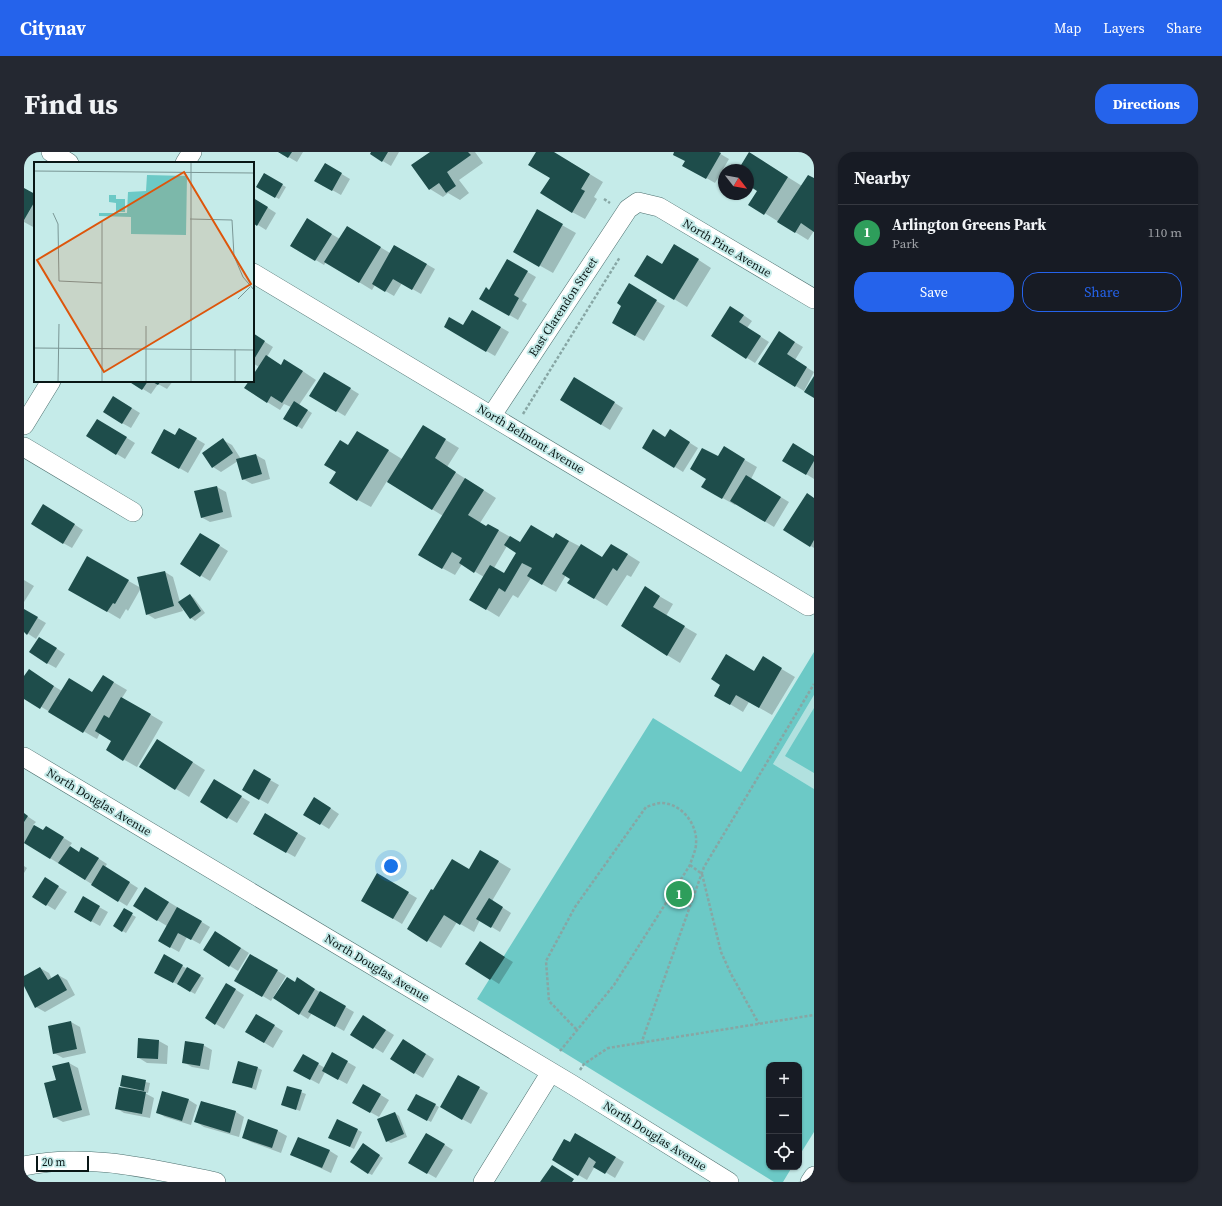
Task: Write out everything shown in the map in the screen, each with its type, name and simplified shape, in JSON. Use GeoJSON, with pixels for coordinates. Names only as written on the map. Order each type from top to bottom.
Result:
{"type":"FeatureCollection","features":[{"type":"Feature","properties":{"kind":"street"},"geometry":{"type":"LineString","coordinates":[[51,152],[67,162]]}},
{"type":"Feature","properties":{"kind":"street"},"geometry":{"type":"LineString","coordinates":[[186,162],[192,152]]}},
{"type":"Feature","properties":{"kind":"street","name":"North Pine Avenue"},"geometry":{"type":"LineString","coordinates":[[638,202],[659,207],[814,299]]}},
{"type":"Feature","properties":{"kind":"street","name":"East Clarendon Street"},"geometry":{"type":"LineString","coordinates":[[492,416],[628,209],[638,202]]}},
{"type":"Feature","properties":{"kind":"street","name":"North Belmont Avenue"},"geometry":{"type":"LineString","coordinates":[[254,274],[808,606]]}},
{"type":"Feature","properties":{"kind":"street"},"geometry":{"type":"LineString","coordinates":[[24,425],[50,382]]}},
{"type":"Feature","properties":{"kind":"street"},"geometry":{"type":"LineString","coordinates":[[24,447],[133,512]]}},
{"type":"Feature","properties":{"kind":"street","name":"North Douglas Avenue"},"geometry":{"type":"LineString","coordinates":[[24,757],[571,1084],[729,1182]]}},
{"type":"Feature","properties":{"kind":"street"},"geometry":{"type":"LineString","coordinates":[[483,1182],[551,1072]]}},
{"type":"Feature","properties":{"kind":"street"},"geometry":{"type":"LineString","coordinates":[[24,1166],[44,1162],[87,1162],[134,1166],[216,1182]]}},
{"type":"Feature","properties":{"kind":"street"},"geometry":{"type":"LineString","coordinates":[[810,1182],[814,1176]]}},
{"type":"Feature","properties":{"kind":"path"},"geometry":{"type":"LineString","coordinates":[[641,1044],[704,867],[814,684]]}},
{"type":"Feature","properties":{"kind":"path"},"geometry":{"type":"LineString","coordinates":[[560,1051],[614,985],[690,865],[696,843],[694,830],[687,816],[675,806],[661,803],[646,807],[575,907],[546,961],[549,1001],[577,1030]]}},
{"type":"Feature","properties":{"kind":"path"},"geometry":{"type":"LineString","coordinates":[[690,865],[702,874],[721,952],[731,974],[759,1024]]}},
{"type":"Feature","properties":{"kind":"path"},"geometry":{"type":"LineString","coordinates":[[571,1084],[584,1064],[608,1048],[641,1044],[814,1015]]}},
{"type":"Feature","properties":{"kind":"shaded area"},"geometry":{"type":"Polygon","coordinates":[[[814,652],[814,695],[773,764],[814,789],[814,1132],[802,1151],[802,1062],[766,1062],[766,1170],[790,1170],[783,1182],[774,1182],[477,999],[653,718],[741,772],[814,652]]]}},
{"type":"Feature","properties":{"kind":"shaded area"},"geometry":{"type":"Polygon","coordinates":[[[814,695],[814,789],[773,764],[814,695]]]}},
{"type":"Feature","properties":{"kind":"shaded area"},"geometry":{"type":"Polygon","coordinates":[[[814,708],[814,773],[785,756],[814,708]]]}},
{"type":"Feature","properties":{"kind":"building"},"geometry":{"type":"Polygon","coordinates":[[[278,152],[292,152],[288,158],[278,152]]]}},
{"type":"Feature","properties":{"kind":"building"},"geometry":{"type":"Polygon","coordinates":[[[371,152],[388,152],[382,162],[370,154],[371,152]]]}},
{"type":"Feature","properties":{"kind":"building"},"geometry":{"type":"Polygon","coordinates":[[[430,152],[468,152],[471,155],[447,172],[456,186],[446,193],[439,183],[429,190],[411,165],[430,152]]]}},
{"type":"Feature","properties":{"kind":"building"},"geometry":{"type":"Polygon","coordinates":[[[536,152],[554,152],[590,174],[581,189],[585,191],[572,213],[540,193],[550,178],[528,165],[536,152]]]}},
{"type":"Feature","properties":{"kind":"building"},"geometry":{"type":"Polygon","coordinates":[[[674,152],[721,153],[706,179],[682,166],[685,161],[673,155],[674,152]]]}},
{"type":"Feature","properties":{"kind":"building"},"geometry":{"type":"Polygon","coordinates":[[[749,152],[788,177],[764,215],[748,205],[751,200],[754,200],[754,196],[757,191],[754,189],[754,164],[742,164],[749,152]]]}},
{"type":"Feature","properties":{"kind":"building"},"geometry":{"type":"Polygon","coordinates":[[[325,163],[342,173],[332,191],[314,181],[325,163]]]}},
{"type":"Feature","properties":{"kind":"building"},"geometry":{"type":"Polygon","coordinates":[[[264,173],[283,184],[275,198],[256,187],[264,173]]]}},
{"type":"Feature","properties":{"kind":"building"},"geometry":{"type":"Polygon","coordinates":[[[808,175],[814,178],[814,232],[801,223],[795,233],[777,222],[808,175]]]}},
{"type":"Feature","properties":{"kind":"building"},"geometry":{"type":"Polygon","coordinates":[[[24,188],[34,193],[34,203],[24,220],[24,188]]]}},
{"type":"Feature","properties":{"kind":"building"},"geometry":{"type":"Polygon","coordinates":[[[254,199],[268,207],[257,226],[254,224],[254,199]]]}},
{"type":"Feature","properties":{"kind":"building"},"geometry":{"type":"Polygon","coordinates":[[[537,209],[563,224],[539,267],[513,252],[537,209]]]}},
{"type":"Feature","properties":{"kind":"building"},"geometry":{"type":"Polygon","coordinates":[[[307,218],[332,234],[315,261],[290,246],[307,218]]]}},
{"type":"Feature","properties":{"kind":"building"},"geometry":{"type":"Polygon","coordinates":[[[347,226],[381,247],[359,283],[324,262],[347,226]]]}},
{"type":"Feature","properties":{"kind":"building"},"geometry":{"type":"Polygon","coordinates":[[[674,244],[699,259],[674,300],[634,276],[647,255],[662,264],[674,244]]]}},
{"type":"Feature","properties":{"kind":"building"},"geometry":{"type":"Polygon","coordinates":[[[394,245],[427,264],[412,290],[393,279],[385,292],[372,284],[394,245]]]}},
{"type":"Feature","properties":{"kind":"building"},"geometry":{"type":"Polygon","coordinates":[[[507,259],[528,271],[514,295],[519,298],[509,316],[479,299],[486,287],[489,290],[507,259]]]}},
{"type":"Feature","properties":{"kind":"building"},"geometry":{"type":"Polygon","coordinates":[[[629,283],[657,300],[635,336],[612,323],[621,306],[617,303],[629,283]]]}},
{"type":"Feature","properties":{"kind":"building"},"geometry":{"type":"Polygon","coordinates":[[[730,306],[744,315],[739,322],[761,336],[746,359],[711,336],[730,306]]]}},
{"type":"Feature","properties":{"kind":"building"},"geometry":{"type":"Polygon","coordinates":[[[472,310],[501,327],[486,352],[444,327],[449,317],[463,325],[472,310]]]}},
{"type":"Feature","properties":{"kind":"building"},"geometry":{"type":"Polygon","coordinates":[[[779,331],[795,342],[787,354],[807,367],[795,387],[758,364],[779,331]]]}},
{"type":"Feature","properties":{"kind":"building"},"geometry":{"type":"Polygon","coordinates":[[[254,334],[265,341],[254,359],[254,334]]]}},
{"type":"Feature","properties":{"kind":"building"},"geometry":{"type":"Polygon","coordinates":[[[266,355],[281,365],[284,359],[303,371],[282,403],[271,396],[267,403],[244,388],[248,382],[254,382],[254,373],[266,355]]]}},
{"type":"Feature","properties":{"kind":"building"},"geometry":{"type":"Polygon","coordinates":[[[324,372],[351,388],[336,412],[309,396],[324,372]]]}},
{"type":"Feature","properties":{"kind":"building"},"geometry":{"type":"Polygon","coordinates":[[[814,376],[814,398],[804,392],[814,376]]]}},
{"type":"Feature","properties":{"kind":"building"},"geometry":{"type":"Polygon","coordinates":[[[574,377],[615,402],[601,425],[560,400],[574,377]]]}},
{"type":"Feature","properties":{"kind":"building"},"geometry":{"type":"Polygon","coordinates":[[[130,382],[147,382],[142,390],[130,382]]]}},
{"type":"Feature","properties":{"kind":"building"},"geometry":{"type":"Polygon","coordinates":[[[153,382],[160,382],[158,385],[153,382]]]}},
{"type":"Feature","properties":{"kind":"building"},"geometry":{"type":"Polygon","coordinates":[[[113,396],[132,408],[122,424],[103,412],[113,396]]]}},
{"type":"Feature","properties":{"kind":"building"},"geometry":{"type":"Polygon","coordinates":[[[294,401],[308,410],[297,427],[283,419],[294,401]]]}},
{"type":"Feature","properties":{"kind":"building"},"geometry":{"type":"Polygon","coordinates":[[[97,419],[127,437],[116,455],[86,436],[97,419]]]}},
{"type":"Feature","properties":{"kind":"building"},"geometry":{"type":"Polygon","coordinates":[[[423,425],[446,439],[435,458],[456,472],[432,510],[387,482],[423,425]]]}},
{"type":"Feature","properties":{"kind":"building"},"geometry":{"type":"Polygon","coordinates":[[[179,428],[197,438],[179,469],[151,453],[164,429],[175,435],[179,428]]]}},
{"type":"Feature","properties":{"kind":"building"},"geometry":{"type":"Polygon","coordinates":[[[653,429],[665,437],[670,429],[690,442],[674,468],[642,448],[653,429]]]}},
{"type":"Feature","properties":{"kind":"building"},"geometry":{"type":"Polygon","coordinates":[[[357,431],[389,450],[357,501],[329,483],[336,472],[324,465],[340,440],[348,445],[357,431]]]}},
{"type":"Feature","properties":{"kind":"building"},"geometry":{"type":"Polygon","coordinates":[[[223,438],[233,453],[212,468],[202,453],[223,438]]]}},
{"type":"Feature","properties":{"kind":"building"},"geometry":{"type":"Polygon","coordinates":[[[793,443],[814,456],[814,461],[806,475],[782,461],[793,443]]]}},
{"type":"Feature","properties":{"kind":"building"},"geometry":{"type":"Polygon","coordinates":[[[724,446],[745,459],[722,499],[701,487],[706,479],[690,469],[702,448],[718,456],[724,446]]]}},
{"type":"Feature","properties":{"kind":"building"},"geometry":{"type":"Polygon","coordinates":[[[256,454],[262,474],[242,480],[236,459],[256,454]]]}},
{"type":"Feature","properties":{"kind":"building"},"geometry":{"type":"Polygon","coordinates":[[[746,475],[781,497],[765,522],[730,501],[746,475]]]}},
{"type":"Feature","properties":{"kind":"building"},"geometry":{"type":"Polygon","coordinates":[[[465,478],[484,490],[468,515],[486,526],[488,524],[499,530],[474,573],[459,563],[462,558],[452,552],[442,569],[418,555],[465,478]]]}},
{"type":"Feature","properties":{"kind":"building"},"geometry":{"type":"Polygon","coordinates":[[[217,486],[223,512],[201,518],[194,491],[217,486]]]}},
{"type":"Feature","properties":{"kind":"building"},"geometry":{"type":"Polygon","coordinates":[[[807,493],[814,498],[814,540],[810,547],[783,530],[807,493]]]}},
{"type":"Feature","properties":{"kind":"building"},"geometry":{"type":"Polygon","coordinates":[[[43,504],[75,524],[63,544],[31,524],[43,504]]]}},
{"type":"Feature","properties":{"kind":"building"},"geometry":{"type":"Polygon","coordinates":[[[531,525],[553,538],[556,533],[569,541],[542,585],[527,576],[532,568],[522,563],[505,592],[499,588],[486,610],[469,600],[490,565],[504,573],[516,553],[504,545],[510,536],[520,542],[531,525]]]}},
{"type":"Feature","properties":{"kind":"building"},"geometry":{"type":"Polygon","coordinates":[[[200,533],[220,545],[200,577],[180,564],[200,533]]]}},
{"type":"Feature","properties":{"kind":"building"},"geometry":{"type":"Polygon","coordinates":[[[581,544],[602,557],[611,544],[628,554],[617,571],[613,568],[594,599],[567,583],[570,579],[562,574],[581,544]]]}},
{"type":"Feature","properties":{"kind":"building"},"geometry":{"type":"Polygon","coordinates":[[[87,556],[129,580],[115,604],[113,603],[107,612],[68,590],[87,556]]]}},
{"type":"Feature","properties":{"kind":"building"},"geometry":{"type":"Polygon","coordinates":[[[165,571],[174,606],[146,615],[137,577],[165,571]]]}},
{"type":"Feature","properties":{"kind":"building"},"geometry":{"type":"Polygon","coordinates":[[[645,586],[660,596],[653,607],[685,626],[667,656],[621,626],[645,586]]]}},
{"type":"Feature","properties":{"kind":"building"},"geometry":{"type":"Polygon","coordinates":[[[190,594],[201,611],[190,619],[178,602],[190,594]]]}},
{"type":"Feature","properties":{"kind":"building"},"geometry":{"type":"Polygon","coordinates":[[[24,609],[38,617],[27,635],[24,632],[24,609]]]}},
{"type":"Feature","properties":{"kind":"building"},"geometry":{"type":"Polygon","coordinates":[[[39,637],[57,648],[47,664],[29,652],[39,637]]]}},
{"type":"Feature","properties":{"kind":"building"},"geometry":{"type":"Polygon","coordinates":[[[726,654],[754,671],[763,656],[782,668],[759,708],[736,695],[730,705],[714,696],[720,685],[711,679],[726,654]]]}},
{"type":"Feature","properties":{"kind":"building"},"geometry":{"type":"Polygon","coordinates":[[[29,669],[54,686],[40,709],[24,699],[24,676],[29,669]]]}},
{"type":"Feature","properties":{"kind":"building"},"geometry":{"type":"Polygon","coordinates":[[[103,675],[114,682],[83,733],[48,712],[69,678],[92,692],[103,675]]]}},
{"type":"Feature","properties":{"kind":"building"},"geometry":{"type":"Polygon","coordinates":[[[121,697],[151,714],[123,761],[106,750],[111,741],[95,731],[104,715],[109,718],[121,697]]]}},
{"type":"Feature","properties":{"kind":"building"},"geometry":{"type":"Polygon","coordinates":[[[157,739],[193,762],[175,790],[139,767],[157,739]]]}},
{"type":"Feature","properties":{"kind":"building"},"geometry":{"type":"Polygon","coordinates":[[[254,769],[271,779],[259,800],[242,790],[254,769]]]}},
{"type":"Feature","properties":{"kind":"building"},"geometry":{"type":"Polygon","coordinates":[[[214,779],[242,796],[227,819],[200,802],[214,779]]]}},
{"type":"Feature","properties":{"kind":"building"},"geometry":{"type":"Polygon","coordinates":[[[314,797],[331,808],[320,825],[303,815],[314,797]]]}},
{"type":"Feature","properties":{"kind":"building"},"geometry":{"type":"Polygon","coordinates":[[[24,813],[28,816],[24,822],[24,813]]]}},
{"type":"Feature","properties":{"kind":"building"},"geometry":{"type":"Polygon","coordinates":[[[265,813],[298,833],[286,853],[253,834],[265,813]]]}},
{"type":"Feature","properties":{"kind":"building"},"geometry":{"type":"Polygon","coordinates":[[[34,825],[43,830],[46,826],[64,837],[50,859],[24,843],[34,825]]]}},
{"type":"Feature","properties":{"kind":"building"},"geometry":{"type":"Polygon","coordinates":[[[70,846],[79,852],[81,847],[99,858],[85,880],[58,863],[70,846]]]}},
{"type":"Feature","properties":{"kind":"building"},"geometry":{"type":"Polygon","coordinates":[[[480,850],[499,861],[460,925],[444,915],[427,942],[407,929],[431,889],[433,890],[452,859],[469,869],[480,850]]]}},
{"type":"Feature","properties":{"kind":"building"},"geometry":{"type":"Polygon","coordinates":[[[103,865],[130,882],[118,902],[91,885],[103,865]]]}},
{"type":"Feature","properties":{"kind":"building"},"geometry":{"type":"Polygon","coordinates":[[[377,873],[409,892],[393,919],[361,901],[377,873]]]}},
{"type":"Feature","properties":{"kind":"building"},"geometry":{"type":"Polygon","coordinates":[[[45,877],[59,886],[46,906],[32,897],[45,877]]]}},
{"type":"Feature","properties":{"kind":"building"},"geometry":{"type":"Polygon","coordinates":[[[145,887],[169,902],[157,921],[133,906],[145,887]]]}},
{"type":"Feature","properties":{"kind":"building"},"geometry":{"type":"Polygon","coordinates":[[[83,896],[100,906],[91,922],[74,912],[83,896]]]}},
{"type":"Feature","properties":{"kind":"building"},"geometry":{"type":"Polygon","coordinates":[[[489,898],[503,907],[491,928],[476,919],[489,898]]]}},
{"type":"Feature","properties":{"kind":"building"},"geometry":{"type":"Polygon","coordinates":[[[177,907],[202,921],[191,940],[178,933],[170,948],[158,941],[177,907]]]}},
{"type":"Feature","properties":{"kind":"building"},"geometry":{"type":"Polygon","coordinates":[[[124,908],[133,913],[122,932],[113,926],[124,908]]]}},
{"type":"Feature","properties":{"kind":"building"},"geometry":{"type":"Polygon","coordinates":[[[215,931],[241,948],[229,967],[203,950],[215,931]]]}},
{"type":"Feature","properties":{"kind":"building"},"geometry":{"type":"Polygon","coordinates":[[[480,941],[505,957],[490,980],[465,964],[480,941]]]}},
{"type":"Feature","properties":{"kind":"building"},"geometry":{"type":"Polygon","coordinates":[[[164,954],[183,965],[173,983],[154,973],[164,954]]]}},
{"type":"Feature","properties":{"kind":"building"},"geometry":{"type":"Polygon","coordinates":[[[250,954],[278,970],[262,997],[234,981],[250,954]]]}},
{"type":"Feature","properties":{"kind":"building"},"geometry":{"type":"Polygon","coordinates":[[[40,967],[48,980],[58,974],[67,990],[35,1008],[24,986],[24,976],[40,967]]]}},
{"type":"Feature","properties":{"kind":"building"},"geometry":{"type":"Polygon","coordinates":[[[187,967],[201,975],[190,992],[177,984],[187,967]]]}},
{"type":"Feature","properties":{"kind":"building"},"geometry":{"type":"Polygon","coordinates":[[[287,977],[295,982],[297,977],[315,989],[299,1015],[273,998],[287,977]]]}},
{"type":"Feature","properties":{"kind":"building"},"geometry":{"type":"Polygon","coordinates":[[[226,983],[236,989],[215,1025],[205,1018],[226,983]]]}},
{"type":"Feature","properties":{"kind":"building"},"geometry":{"type":"Polygon","coordinates":[[[320,991],[346,1006],[335,1027],[308,1012],[320,991]]]}},
{"type":"Feature","properties":{"kind":"building"},"geometry":{"type":"Polygon","coordinates":[[[256,1014],[275,1025],[264,1043],[245,1032],[256,1014]]]}},
{"type":"Feature","properties":{"kind":"building"},"geometry":{"type":"Polygon","coordinates":[[[363,1015],[386,1030],[373,1049],[350,1035],[363,1015]]]}},
{"type":"Feature","properties":{"kind":"building"},"geometry":{"type":"Polygon","coordinates":[[[71,1021],[77,1049],[53,1054],[48,1026],[71,1021]]]}},
{"type":"Feature","properties":{"kind":"building"},"geometry":{"type":"Polygon","coordinates":[[[138,1038],[159,1040],[158,1059],[137,1058],[138,1038]]]}},
{"type":"Feature","properties":{"kind":"building"},"geometry":{"type":"Polygon","coordinates":[[[403,1039],[426,1054],[414,1074],[390,1059],[403,1039]]]}},
{"type":"Feature","properties":{"kind":"building"},"geometry":{"type":"Polygon","coordinates":[[[185,1041],[204,1044],[200,1066],[182,1063],[185,1041]]]}},
{"type":"Feature","properties":{"kind":"building"},"geometry":{"type":"Polygon","coordinates":[[[332,1052],[348,1061],[338,1080],[322,1071],[332,1052]]]}},
{"type":"Feature","properties":{"kind":"building"},"geometry":{"type":"Polygon","coordinates":[[[303,1054],[319,1063],[310,1080],[293,1071],[303,1054]]]}},
{"type":"Feature","properties":{"kind":"building"},"geometry":{"type":"Polygon","coordinates":[[[238,1061],[258,1067],[252,1088],[232,1083],[238,1061]]]}},
{"type":"Feature","properties":{"kind":"building"},"geometry":{"type":"Polygon","coordinates":[[[69,1062],[82,1110],[53,1118],[44,1083],[56,1080],[52,1066],[69,1062]]]}},
{"type":"Feature","properties":{"kind":"building"},"geometry":{"type":"Polygon","coordinates":[[[122,1075],[146,1080],[144,1091],[120,1086],[122,1075]]]}},
{"type":"Feature","properties":{"kind":"building"},"geometry":{"type":"Polygon","coordinates":[[[458,1075],[480,1087],[462,1120],[440,1107],[458,1075]]]}},
{"type":"Feature","properties":{"kind":"building"},"geometry":{"type":"Polygon","coordinates":[[[363,1084],[381,1094],[370,1113],[352,1103],[363,1084]]]}},
{"type":"Feature","properties":{"kind":"building"},"geometry":{"type":"Polygon","coordinates":[[[287,1086],[302,1090],[296,1110],[281,1105],[287,1086]]]}},
{"type":"Feature","properties":{"kind":"building"},"geometry":{"type":"Polygon","coordinates":[[[119,1087],[146,1092],[142,1114],[115,1109],[119,1087]]]}},
{"type":"Feature","properties":{"kind":"building"},"geometry":{"type":"Polygon","coordinates":[[[162,1091],[189,1099],[182,1121],[156,1113],[162,1091]]]}},
{"type":"Feature","properties":{"kind":"building"},"geometry":{"type":"Polygon","coordinates":[[[416,1094],[436,1104],[427,1121],[407,1110],[416,1094]]]}},
{"type":"Feature","properties":{"kind":"building"},"geometry":{"type":"Polygon","coordinates":[[[201,1101],[236,1111],[230,1133],[194,1122],[201,1101]]]}},
{"type":"Feature","properties":{"kind":"building"},"geometry":{"type":"Polygon","coordinates":[[[395,1112],[404,1134],[386,1142],[377,1119],[395,1112]]]}},
{"type":"Feature","properties":{"kind":"building"},"geometry":{"type":"Polygon","coordinates":[[[248,1119],[278,1130],[272,1148],[242,1138],[248,1119]]]}},
{"type":"Feature","properties":{"kind":"building"},"geometry":{"type":"Polygon","coordinates":[[[337,1119],[358,1129],[350,1147],[328,1138],[337,1119]]]}},
{"type":"Feature","properties":{"kind":"building"},"geometry":{"type":"Polygon","coordinates":[[[426,1133],[445,1144],[427,1174],[408,1163],[426,1133]]]}},
{"type":"Feature","properties":{"kind":"building"},"geometry":{"type":"Polygon","coordinates":[[[575,1133],[616,1157],[605,1174],[593,1167],[596,1162],[589,1157],[578,1176],[552,1160],[564,1139],[570,1142],[575,1133]]]}},
{"type":"Feature","properties":{"kind":"building"},"geometry":{"type":"Polygon","coordinates":[[[298,1137],[330,1150],[322,1168],[290,1155],[298,1137]]]}},
{"type":"Feature","properties":{"kind":"building"},"geometry":{"type":"Polygon","coordinates":[[[363,1143],[380,1155],[368,1174],[350,1162],[363,1143]]]}},
{"type":"Feature","properties":{"kind":"building"},"geometry":{"type":"Polygon","coordinates":[[[552,1165],[574,1179],[572,1182],[540,1182],[552,1165]]]}},
{"type":"Feature","properties":{"kind":"place","name":"Arlington Greens Park"},"geometry":{"type":"Point","coordinates":[679,894]}}]}
